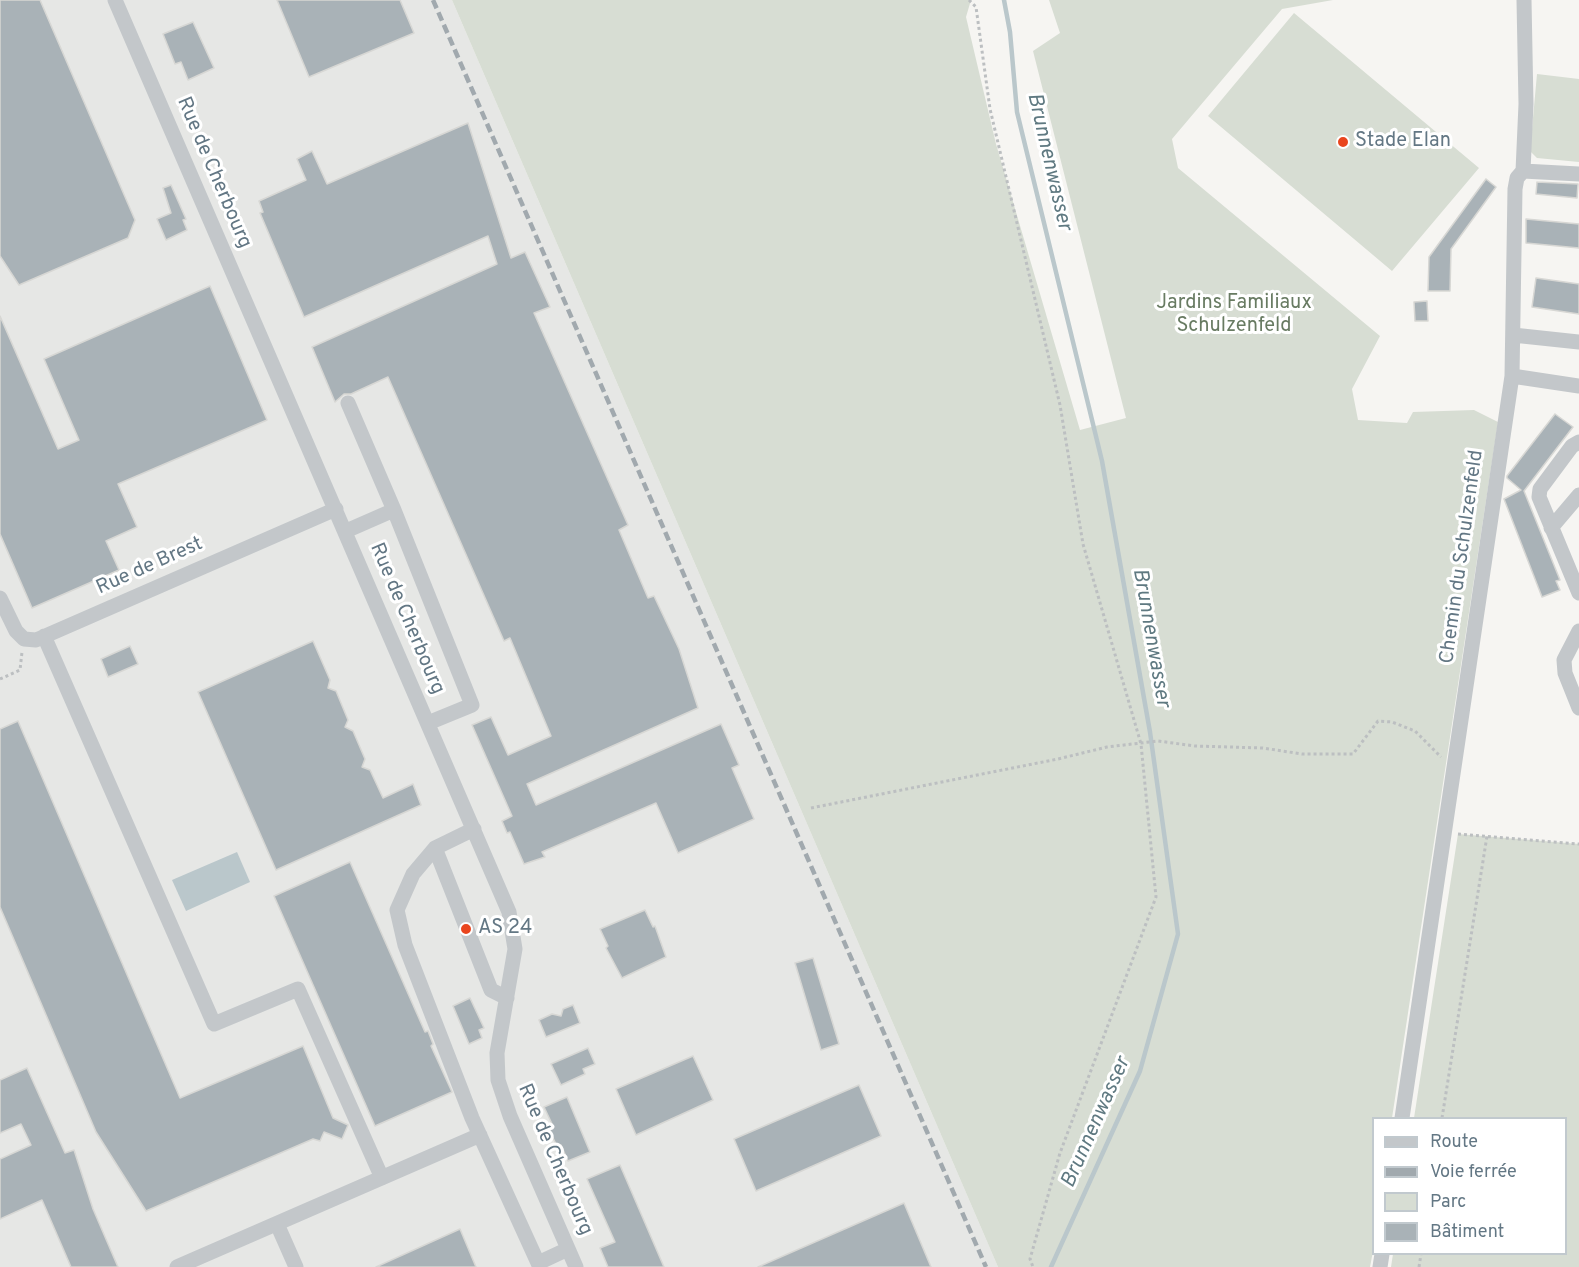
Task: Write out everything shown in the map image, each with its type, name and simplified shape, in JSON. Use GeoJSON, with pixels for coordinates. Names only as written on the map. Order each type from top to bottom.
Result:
{"type":"FeatureCollection","features":[{"type":"Feature","properties":{"kind":"street","name":"Rue de Cherbourg"},"geometry":{"type":"LineString","coordinates":[[115,0],[510,912],[515,949],[497,1053],[498,1080],[510,1116],[576,1267]]}},
{"type":"Feature","properties":{"kind":"street","name":"Chemin du Schulzenfeld"},"geometry":{"type":"LineString","coordinates":[[1402,1117],[1512,376],[1515,189],[1517,178],[1523,171],[1526,104],[1524,0]]}},
{"type":"Feature","properties":{"kind":"street"},"geometry":{"type":"LineString","coordinates":[[1523,171],[1579,174]]}},
{"type":"Feature","properties":{"kind":"street"},"geometry":{"type":"LineString","coordinates":[[1513,335],[1579,342]]}},
{"type":"Feature","properties":{"kind":"street"},"geometry":{"type":"LineString","coordinates":[[1512,376],[1579,386]]}},
{"type":"Feature","properties":{"kind":"street"},"geometry":{"type":"LineString","coordinates":[[348,403],[394,510],[472,705],[428,723]]}},
{"type":"Feature","properties":{"kind":"street"},"geometry":{"type":"LineString","coordinates":[[1579,442],[1572,447],[1540,489],[1539,497],[1579,593]]}},
{"type":"Feature","properties":{"kind":"street"},"geometry":{"type":"LineString","coordinates":[[1551,528],[1579,495]]}},
{"type":"Feature","properties":{"kind":"street","name":"Rue de Brest"},"geometry":{"type":"LineString","coordinates":[[24,639],[44,636],[336,509]]}},
{"type":"Feature","properties":{"kind":"street"},"geometry":{"type":"LineString","coordinates":[[345,531],[394,510]]}},
{"type":"Feature","properties":{"kind":"street"},"geometry":{"type":"LineString","coordinates":[[0,598],[16,631],[24,639]]}},
{"type":"Feature","properties":{"kind":"street"},"geometry":{"type":"LineString","coordinates":[[1579,631],[1564,660],[1565,673],[1579,708]]}},
{"type":"Feature","properties":{"kind":"street"},"geometry":{"type":"LineString","coordinates":[[44,636],[214,1023],[298,988],[382,1178]]}},
{"type":"Feature","properties":{"kind":"street"},"geometry":{"type":"LineString","coordinates":[[474,830],[435,849],[413,874],[397,910],[405,945],[480,1135],[538,1263],[568,1249]]}},
{"type":"Feature","properties":{"kind":"street"},"geometry":{"type":"LineString","coordinates":[[435,849],[491,990],[507,998]]}},
{"type":"Feature","properties":{"kind":"street"},"geometry":{"type":"LineString","coordinates":[[177,1267],[480,1135]]}},
{"type":"Feature","properties":{"kind":"street"},"geometry":{"type":"LineString","coordinates":[[277,1224],[296,1267]]}},
{"type":"Feature","properties":{"kind":"path"},"geometry":{"type":"LineString","coordinates":[[969,0],[976,7],[990,109],[1060,405],[1083,544],[1140,744],[1156,897],[1060,1153],[1030,1259],[1033,1267]]}},
{"type":"Feature","properties":{"kind":"path"},"geometry":{"type":"LineString","coordinates":[[0,679],[20,670],[24,639]]}},
{"type":"Feature","properties":{"kind":"path"},"geometry":{"type":"LineString","coordinates":[[811,808],[1058,759],[1107,747],[1158,741],[1195,746],[1263,748],[1302,754],[1353,754],[1378,721],[1392,722],[1415,731],[1453,770]]}},
{"type":"Feature","properties":{"kind":"path"},"geometry":{"type":"LineString","coordinates":[[1444,833],[1579,844]]}},
{"type":"Feature","properties":{"kind":"path"},"geometry":{"type":"LineString","coordinates":[[1442,1117],[1486,836]]}},
{"type":"Feature","properties":{"kind":"shaded area"},"geometry":{"type":"Polygon","coordinates":[[[0,0],[452,0],[998,1267],[0,1267],[0,0]]]}},
{"type":"Feature","properties":{"kind":"shaded area"},"geometry":{"type":"Polygon","coordinates":[[[237,852],[250,882],[186,911],[172,880],[237,852]]]}},
{"type":"Feature","properties":{"kind":"green space","name":"Jardins Familiaux Schulzenfeld"},"geometry":{"type":"Polygon","coordinates":[[[452,0],[971,0],[966,17],[996,144],[1080,430],[1126,418],[1033,51],[1060,33],[1049,0],[1333,0],[1282,9],[1172,139],[1178,168],[1380,336],[1352,389],[1358,420],[1407,423],[1413,412],[1474,410],[1498,422],[1392,1117],[1372,1117],[1372,1255],[1370,1267],[998,1267],[452,0]]]}},
{"type":"Feature","properties":{"kind":"green space","name":"Stade Elan"},"geometry":{"type":"Polygon","coordinates":[[[1294,13],[1479,168],[1392,271],[1208,116],[1294,13]]]}},
{"type":"Feature","properties":{"kind":"green space"},"geometry":{"type":"Polygon","coordinates":[[[1537,74],[1579,79],[1579,162],[1537,158],[1530,151],[1537,74]]]}},
{"type":"Feature","properties":{"kind":"green space"},"geometry":{"type":"Polygon","coordinates":[[[1458,834],[1579,844],[1579,1267],[1391,1267],[1393,1255],[1567,1255],[1567,1117],[1414,1117],[1458,834]]]}},
{"type":"Feature","properties":{"kind":"building"},"geometry":{"type":"Polygon","coordinates":[[[0,0],[40,0],[135,220],[128,238],[19,285],[0,256],[0,0]]]}},
{"type":"Feature","properties":{"kind":"building"},"geometry":{"type":"Polygon","coordinates":[[[277,0],[400,0],[414,33],[309,77],[277,0]]]}},
{"type":"Feature","properties":{"kind":"building"},"geometry":{"type":"Polygon","coordinates":[[[193,22],[214,68],[188,80],[181,62],[175,64],[163,34],[193,22]]]}},
{"type":"Feature","properties":{"kind":"building"},"geometry":{"type":"Polygon","coordinates":[[[468,123],[511,258],[525,252],[550,307],[534,313],[628,525],[619,530],[648,598],[654,596],[679,649],[698,708],[527,784],[536,805],[721,724],[739,765],[732,768],[754,819],[678,853],[656,803],[542,852],[545,857],[524,864],[510,832],[507,833],[502,821],[512,816],[472,725],[491,717],[508,755],[551,736],[510,638],[504,641],[388,377],[351,394],[344,394],[335,402],[312,347],[497,264],[488,236],[304,317],[260,213],[263,212],[259,201],[306,180],[297,159],[312,151],[327,184],[468,123]]]}},
{"type":"Feature","properties":{"kind":"building"},"geometry":{"type":"Polygon","coordinates":[[[1486,179],[1496,187],[1451,249],[1450,291],[1428,291],[1429,257],[1486,179]]]}},
{"type":"Feature","properties":{"kind":"building"},"geometry":{"type":"Polygon","coordinates":[[[1537,182],[1578,184],[1577,198],[1536,194],[1537,182]]]}},
{"type":"Feature","properties":{"kind":"building"},"geometry":{"type":"Polygon","coordinates":[[[171,185],[186,219],[183,220],[187,230],[166,240],[157,219],[171,213],[163,188],[171,185]]]}},
{"type":"Feature","properties":{"kind":"building"},"geometry":{"type":"Polygon","coordinates":[[[1526,219],[1579,224],[1579,248],[1526,243],[1526,219]]]}},
{"type":"Feature","properties":{"kind":"building"},"geometry":{"type":"Polygon","coordinates":[[[1536,278],[1579,284],[1579,314],[1532,307],[1536,278]]]}},
{"type":"Feature","properties":{"kind":"building"},"geometry":{"type":"Polygon","coordinates":[[[210,286],[267,420],[118,484],[137,527],[106,541],[119,570],[32,608],[0,534],[0,316],[58,449],[79,440],[44,359],[210,286]]]}},
{"type":"Feature","properties":{"kind":"building"},"geometry":{"type":"Polygon","coordinates":[[[1427,301],[1428,321],[1415,321],[1414,302],[1427,301]]]}},
{"type":"Feature","properties":{"kind":"building"},"geometry":{"type":"Polygon","coordinates":[[[1555,414],[1573,427],[1524,491],[1560,580],[1556,581],[1560,590],[1542,597],[1504,499],[1521,490],[1507,476],[1555,414]]]}},
{"type":"Feature","properties":{"kind":"building"},"geometry":{"type":"Polygon","coordinates":[[[313,641],[330,680],[328,688],[336,691],[348,720],[345,727],[353,731],[365,759],[362,767],[370,770],[383,798],[413,784],[421,805],[276,870],[198,692],[313,641]]]}},
{"type":"Feature","properties":{"kind":"building"},"geometry":{"type":"Polygon","coordinates":[[[130,646],[138,664],[108,677],[101,659],[130,646]]]}},
{"type":"Feature","properties":{"kind":"building"},"geometry":{"type":"Polygon","coordinates":[[[18,721],[180,1098],[303,1046],[333,1118],[348,1125],[342,1139],[324,1132],[320,1141],[313,1139],[146,1211],[96,1132],[0,907],[0,729],[18,721]]]}},
{"type":"Feature","properties":{"kind":"building"},"geometry":{"type":"Polygon","coordinates":[[[350,862],[425,1032],[428,1031],[433,1044],[431,1046],[452,1092],[375,1126],[274,896],[350,862]]]}},
{"type":"Feature","properties":{"kind":"building"},"geometry":{"type":"Polygon","coordinates":[[[645,910],[653,927],[655,926],[666,957],[622,978],[606,948],[608,946],[600,929],[645,910]]]}},
{"type":"Feature","properties":{"kind":"building"},"geometry":{"type":"Polygon","coordinates":[[[813,958],[839,1044],[821,1050],[795,963],[813,958]]]}},
{"type":"Feature","properties":{"kind":"building"},"geometry":{"type":"Polygon","coordinates":[[[470,998],[484,1028],[479,1030],[482,1038],[469,1044],[453,1006],[470,998]]]}},
{"type":"Feature","properties":{"kind":"building"},"geometry":{"type":"Polygon","coordinates":[[[573,1005],[580,1023],[546,1037],[539,1020],[552,1014],[561,1016],[563,1009],[573,1005]]]}},
{"type":"Feature","properties":{"kind":"building"},"geometry":{"type":"Polygon","coordinates":[[[588,1048],[595,1064],[583,1069],[585,1074],[561,1085],[551,1064],[588,1048]]]}},
{"type":"Feature","properties":{"kind":"building"},"geometry":{"type":"Polygon","coordinates":[[[693,1056],[713,1100],[636,1135],[616,1089],[693,1056]]]}},
{"type":"Feature","properties":{"kind":"building"},"geometry":{"type":"Polygon","coordinates":[[[27,1068],[65,1153],[74,1150],[93,1209],[118,1267],[71,1267],[42,1200],[0,1219],[0,1159],[31,1145],[21,1124],[0,1133],[0,1080],[27,1068]]]}},
{"type":"Feature","properties":{"kind":"building"},"geometry":{"type":"Polygon","coordinates":[[[859,1085],[881,1136],[756,1191],[734,1139],[859,1085]]]}},
{"type":"Feature","properties":{"kind":"building"},"geometry":{"type":"Polygon","coordinates":[[[567,1097],[590,1152],[568,1161],[561,1145],[557,1146],[548,1128],[553,1126],[544,1107],[567,1097]]]}},
{"type":"Feature","properties":{"kind":"building"},"geometry":{"type":"Polygon","coordinates":[[[620,1165],[664,1267],[608,1267],[600,1248],[615,1242],[587,1179],[620,1165]]]}},
{"type":"Feature","properties":{"kind":"building"},"geometry":{"type":"Polygon","coordinates":[[[904,1203],[931,1267],[758,1267],[904,1203]]]}},
{"type":"Feature","properties":{"kind":"building"},"geometry":{"type":"Polygon","coordinates":[[[460,1229],[476,1267],[376,1267],[460,1229]]]}},
{"type":"Feature","properties":{"kind":"waterway","name":"Brunnenwasser"},"geometry":{"type":"LineString","coordinates":[[1004,0],[1010,32],[1017,112],[1102,461],[1150,732],[1178,934],[1140,1071],[1051,1267]]}},
{"type":"Feature","properties":{"kind":"railway"},"geometry":{"type":"LineString","coordinates":[[433,0],[986,1267]]}},
{"type":"Feature","properties":{"kind":"place","name":"Stade Elan"},"geometry":{"type":"Point","coordinates":[1343,142]}},
{"type":"Feature","properties":{"kind":"place","name":"AS 24"},"geometry":{"type":"Point","coordinates":[466,929]}}]}
